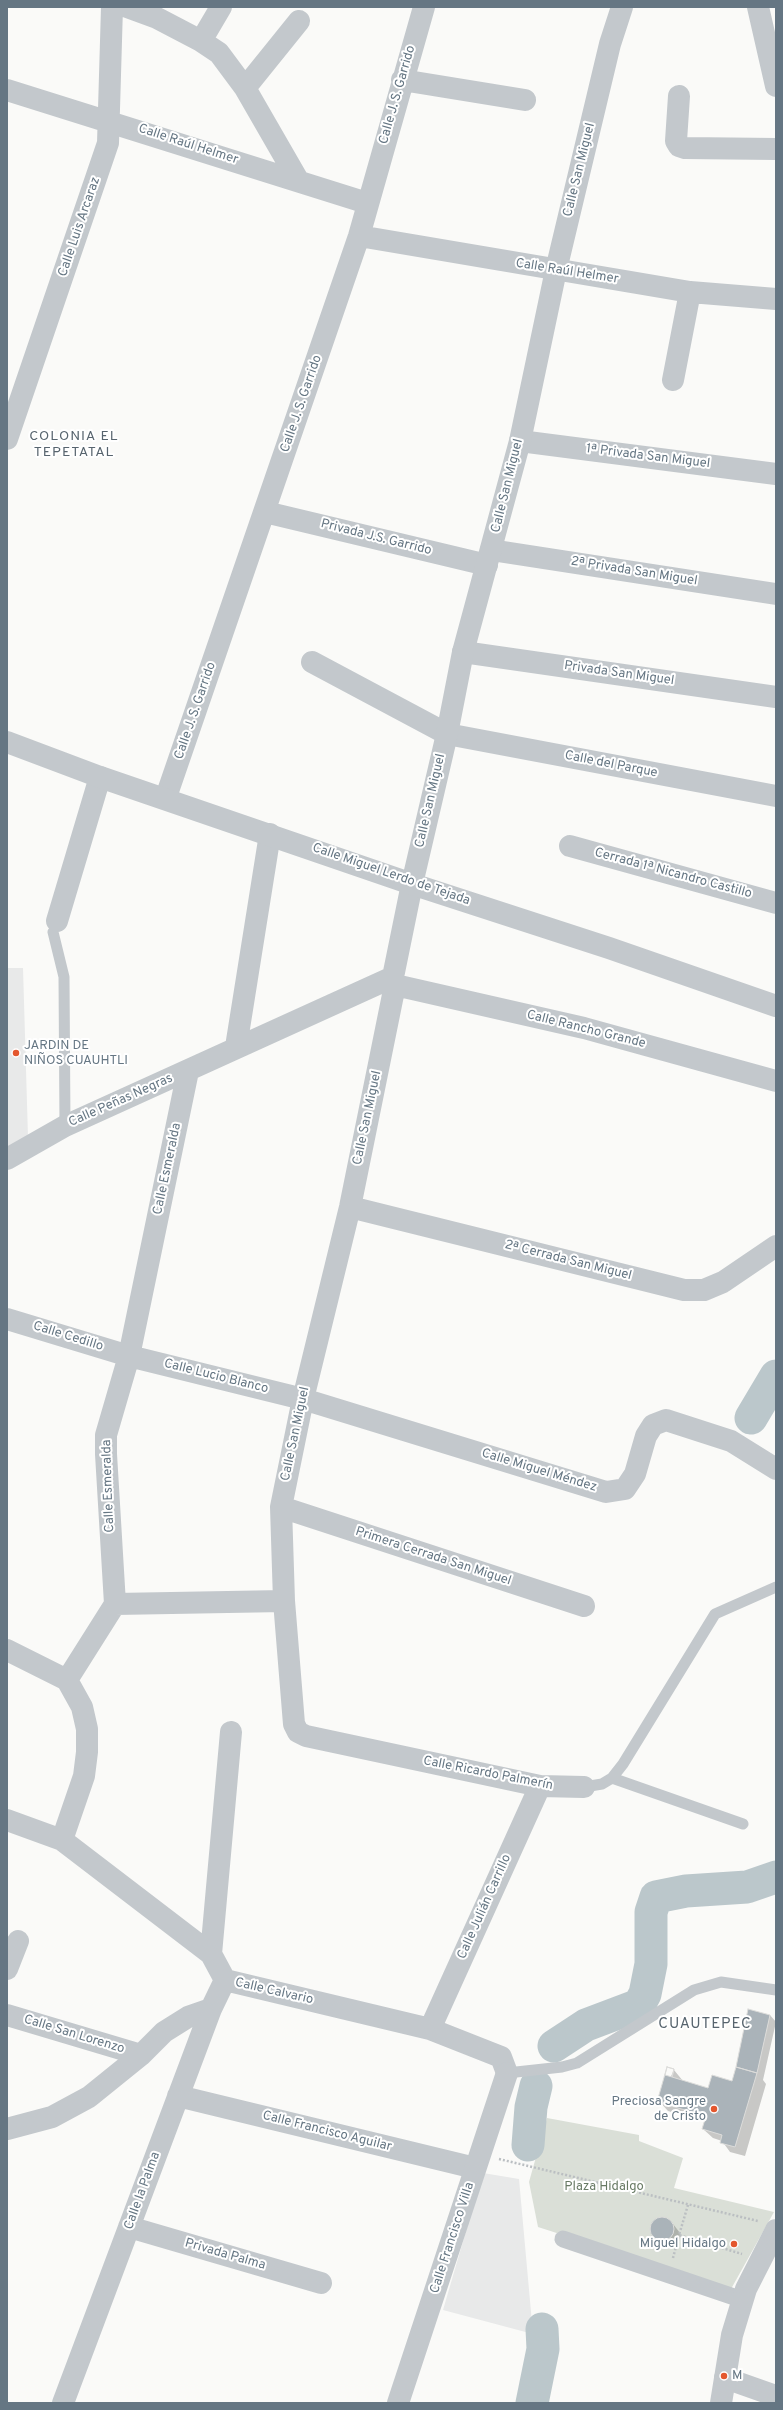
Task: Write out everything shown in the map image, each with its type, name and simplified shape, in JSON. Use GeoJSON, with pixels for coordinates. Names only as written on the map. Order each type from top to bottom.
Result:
{"type":"FeatureCollection","features":[{"type":"Feature","properties":{"kind":"street","name":"Calle Luis Arcaraz"},"geometry":{"type":"LineString","coordinates":[[7,439],[15,388],[108,143],[110,121],[112,7]]}},
{"type":"Feature","properties":{"kind":"street"},"geometry":{"type":"LineString","coordinates":[[127,7],[157,18],[201,41],[219,53],[245,88],[298,180]]}},
{"type":"Feature","properties":{"kind":"street"},"geometry":{"type":"LineString","coordinates":[[201,41],[221,7]]}},
{"type":"Feature","properties":{"kind":"street","name":"Calle J. S. Garrido"},"geometry":{"type":"LineString","coordinates":[[166,797],[359,236],[367,203],[424,7]]}},
{"type":"Feature","properties":{"kind":"street","name":"Calle San Miguel"},"geometry":{"type":"LineString","coordinates":[[298,1732],[294,1724],[284,1601],[281,1507],[303,1399],[350,1207],[412,884],[447,734],[463,652],[520,441],[556,270],[610,44],[622,7]]}},
{"type":"Feature","properties":{"kind":"street"},"geometry":{"type":"LineString","coordinates":[[758,7],[776,86]]}},
{"type":"Feature","properties":{"kind":"street"},"geometry":{"type":"LineString","coordinates":[[245,88],[299,21]]}},
{"type":"Feature","properties":{"kind":"street"},"geometry":{"type":"LineString","coordinates":[[402,80],[525,100]]}},
{"type":"Feature","properties":{"kind":"street","name":"Calle Raúl Helmer"},"geometry":{"type":"LineString","coordinates":[[7,90],[298,180],[367,203]]}},
{"type":"Feature","properties":{"kind":"street"},"geometry":{"type":"LineString","coordinates":[[679,96],[676,141],[679,146],[685,148],[776,149]]}},
{"type":"Feature","properties":{"kind":"street","name":"Calle Raúl Helmer"},"geometry":{"type":"LineString","coordinates":[[359,236],[690,292],[776,299]]}},
{"type":"Feature","properties":{"kind":"street"},"geometry":{"type":"LineString","coordinates":[[673,380],[690,292]]}},
{"type":"Feature","properties":{"kind":"street","name":"1ª Privada San Miguel"},"geometry":{"type":"LineString","coordinates":[[520,441],[776,474]]}},
{"type":"Feature","properties":{"kind":"street","name":"Privada J.S. Garrido"},"geometry":{"type":"LineString","coordinates":[[265,512],[489,558]]}},
{"type":"Feature","properties":{"kind":"street","name":"2ª Privada San Miguel"},"geometry":{"type":"LineString","coordinates":[[489,558],[776,594]]}},
{"type":"Feature","properties":{"kind":"street","name":"Privada San Miguel"},"geometry":{"type":"LineString","coordinates":[[463,652],[776,697]]}},
{"type":"Feature","properties":{"kind":"street","name":"Calle del Parque"},"geometry":{"type":"LineString","coordinates":[[312,662],[447,734],[776,796]]}},
{"type":"Feature","properties":{"kind":"street","name":"Calle Miguel Lerdo de Tejada"},"geometry":{"type":"LineString","coordinates":[[7,742],[100,777],[166,797],[412,884],[609,948],[776,1006]]}},
{"type":"Feature","properties":{"kind":"street"},"geometry":{"type":"LineString","coordinates":[[55,926],[100,777]]}},
{"type":"Feature","properties":{"kind":"street"},"geometry":{"type":"LineString","coordinates":[[236,1047],[270,834]]}},
{"type":"Feature","properties":{"kind":"street","name":"Cerrada 1ª Nicandro Castillo"},"geometry":{"type":"LineString","coordinates":[[570,846],[776,902]]}},
{"type":"Feature","properties":{"kind":"street","name":"Calle Peñas Negras"},"geometry":{"type":"LineString","coordinates":[[7,1159],[65,1126],[188,1071],[236,1047],[394,981]]}},
{"type":"Feature","properties":{"kind":"street","name":"Calle Rancho Grande"},"geometry":{"type":"LineString","coordinates":[[394,981],[584,1028],[776,1081]]}},
{"type":"Feature","properties":{"kind":"street","name":"Calle Esmeralda"},"geometry":{"type":"LineString","coordinates":[[115,1604],[106,1434],[129,1356],[188,1071]]}},
{"type":"Feature","properties":{"kind":"street","name":"2ª Cerrada San Miguel"},"geometry":{"type":"LineString","coordinates":[[350,1207],[684,1290],[704,1290],[723,1282],[776,1246]]}},
{"type":"Feature","properties":{"kind":"street","name":"Calle Cedillo"},"geometry":{"type":"LineString","coordinates":[[7,1319],[129,1356]]}},
{"type":"Feature","properties":{"kind":"street","name":"Calle Lucio Blanco"},"geometry":{"type":"LineString","coordinates":[[129,1356],[303,1399]]}},
{"type":"Feature","properties":{"kind":"street","name":"Calle Miguel Méndez"},"geometry":{"type":"LineString","coordinates":[[303,1399],[606,1492],[625,1489],[635,1474],[646,1436],[653,1425],[666,1420],[731,1441],[769,1464]]}},
{"type":"Feature","properties":{"kind":"street","name":"Primera Cerrada San Miguel"},"geometry":{"type":"LineString","coordinates":[[281,1507],[584,1606]]}},
{"type":"Feature","properties":{"kind":"street"},"geometry":{"type":"LineString","coordinates":[[67,1680],[115,1604],[284,1601]]}},
{"type":"Feature","properties":{"kind":"street"},"geometry":{"type":"LineString","coordinates":[[7,1650],[67,1680],[82,1707],[87,1729],[87,1752],[84,1776],[62,1840]]}},
{"type":"Feature","properties":{"kind":"street"},"geometry":{"type":"LineString","coordinates":[[211,1954],[231,1732]]}},
{"type":"Feature","properties":{"kind":"street","name":"Calle Ricardo Palmerín"},"geometry":{"type":"LineString","coordinates":[[298,1732],[306,1736],[540,1786],[584,1787]]}},
{"type":"Feature","properties":{"kind":"street","name":"Calle Julián Carrillo"},"geometry":{"type":"LineString","coordinates":[[430,2029],[540,1786]]}},
{"type":"Feature","properties":{"kind":"street","name":"Calle Calvario"},"geometry":{"type":"LineString","coordinates":[[7,1820],[62,1840],[211,1954],[225,1980],[430,2029],[501,2057],[516,2072]]}},
{"type":"Feature","properties":{"kind":"street"},"geometry":{"type":"LineString","coordinates":[[7,1969],[18,1941]]}},
{"type":"Feature","properties":{"kind":"street","name":"Calle la Palma"},"geometry":{"type":"LineString","coordinates":[[63,2403],[211,2009],[225,1980]]}},
{"type":"Feature","properties":{"kind":"street"},"geometry":{"type":"LineString","coordinates":[[7,2129],[52,2117],[90,2097],[140,2055],[164,2032],[188,2016],[211,2009]]}},
{"type":"Feature","properties":{"kind":"street","name":"Calle San Lorenzo"},"geometry":{"type":"LineString","coordinates":[[7,2015],[140,2055]]}},
{"type":"Feature","properties":{"kind":"street","name":"Calle Francisco Villa"},"geometry":{"type":"LineString","coordinates":[[398,2403],[475,2168],[516,2072]]}},
{"type":"Feature","properties":{"kind":"street","name":"Calle Francisco Aguilar"},"geometry":{"type":"LineString","coordinates":[[178,2096],[475,2168]]}},
{"type":"Feature","properties":{"kind":"street"},"geometry":{"type":"LineString","coordinates":[[721,2403],[732,2335],[743,2300],[761,2260],[770,2226]]}},
{"type":"Feature","properties":{"kind":"street","name":"Privada Palma"},"geometry":{"type":"LineString","coordinates":[[129,2227],[321,2284]]}},
{"type":"Feature","properties":{"kind":"street"},"geometry":{"type":"LineString","coordinates":[[564,2239],[743,2300]]}},
{"type":"Feature","properties":{"kind":"street"},"geometry":{"type":"LineString","coordinates":[[725,2378],[776,2396]]}},
{"type":"Feature","properties":{"kind":"lane"},"geometry":{"type":"LineString","coordinates":[[55,926],[64,977],[65,1126]]}},
{"type":"Feature","properties":{"kind":"lane"},"geometry":{"type":"LineString","coordinates":[[743,1824],[612,1778],[623,1764],[710,1620],[724,1609],[776,1587]]}},
{"type":"Feature","properties":{"kind":"lane","name":"Calle Ricardo Palmerín"},"geometry":{"type":"LineString","coordinates":[[584,1787],[602,1784],[612,1778]]}},
{"type":"Feature","properties":{"kind":"lane"},"geometry":{"type":"LineString","coordinates":[[516,2072],[562,2067],[577,2063],[694,1990],[721,1982],[776,1990]]}},
{"type":"Feature","properties":{"kind":"path"},"geometry":{"type":"LineString","coordinates":[[516,2163],[534,2166],[688,2204],[770,2226]]}},
{"type":"Feature","properties":{"kind":"path"},"geometry":{"type":"LineString","coordinates":[[668,2274],[688,2204]]}},
{"type":"Feature","properties":{"kind":"path"},"geometry":{"type":"LineString","coordinates":[[679,2235],[761,2260]]}},
{"type":"Feature","properties":{"kind":"shaded area","name":"JARDIN DE NIÑOS CUAUHTLI"},"geometry":{"type":"Polygon","coordinates":[[[7,968],[23,968],[28,1137],[7,1147],[7,968]]]}},
{"type":"Feature","properties":{"kind":"shaded area"},"geometry":{"type":"Polygon","coordinates":[[[483,2173],[519,2179],[533,2334],[443,2310],[483,2173]]]}},
{"type":"Feature","properties":{"kind":"green space","name":"Plaza Hidalgo"},"geometry":{"type":"Polygon","coordinates":[[[547,2118],[639,2135],[639,2141],[683,2158],[674,2188],[774,2212],[731,2289],[538,2227],[529,2182],[547,2118]]]}},
{"type":"Feature","properties":{"kind":"building"},"geometry":{"type":"Polygon","coordinates":[[[748,2009],[770,2015],[757,2073],[736,2067],[748,2009]]]}},
{"type":"Feature","properties":{"kind":"building","name":"Preciosa Sangre de Cristo"},"geometry":{"type":"Polygon","coordinates":[[[667,2067],[674,2069],[672,2077],[708,2088],[712,2075],[732,2081],[736,2067],[757,2073],[735,2147],[720,2143],[722,2135],[702,2129],[706,2116],[657,2102],[667,2067]]]}},
{"type":"Feature","properties":{"kind":"building"},"geometry":{"type":"Polygon","coordinates":[[[667,2067],[674,2069],[672,2077],[665,2075],[667,2067]]]}},
{"type":"Feature","properties":{"kind":"building"},"geometry":{"type":"Polygon","coordinates":[[[662,2217],[671,2220],[674,2229],[671,2238],[662,2241],[653,2238],[650,2229],[653,2220],[662,2217]]]}},
{"type":"Feature","properties":{"kind":"waterway"},"geometry":{"type":"LineString","coordinates":[[751,1418],[776,1376]]}},
{"type":"Feature","properties":{"kind":"waterway"},"geometry":{"type":"LineString","coordinates":[[554,2046],[586,2025],[639,2005],[645,1994],[651,1964],[651,1912],[656,1897],[686,1891],[747,1887],[776,1877]]}},
{"type":"Feature","properties":{"kind":"waterway"},"geometry":{"type":"LineString","coordinates":[[528,2145],[531,2107],[536,2086]]}},
{"type":"Feature","properties":{"kind":"waterway"},"geometry":{"type":"LineString","coordinates":[[532,2403],[543,2349],[542,2329]]}},
{"type":"Feature","properties":{"kind":"place","name":"JARDIN DE NIÑOS CUAUHTLI"},"geometry":{"type":"Point","coordinates":[16,1053]}},
{"type":"Feature","properties":{"kind":"place","name":"Preciosa Sangre de Cristo"},"geometry":{"type":"Point","coordinates":[714,2109]}},
{"type":"Feature","properties":{"kind":"place","name":"Miguel Hidalgo"},"geometry":{"type":"Point","coordinates":[734,2244]}},
{"type":"Feature","properties":{"kind":"place","name":"M"},"geometry":{"type":"Point","coordinates":[724,2376]}},
{"type":"Feature","properties":{"kind":"district","name":"COLONIA EL TEPETATAL"},"geometry":{"type":"Point","coordinates":[74,446]}},
{"type":"Feature","properties":{"kind":"district","name":"CUAUTEPEC"},"geometry":{"type":"Point","coordinates":[705,2025]}}]}
